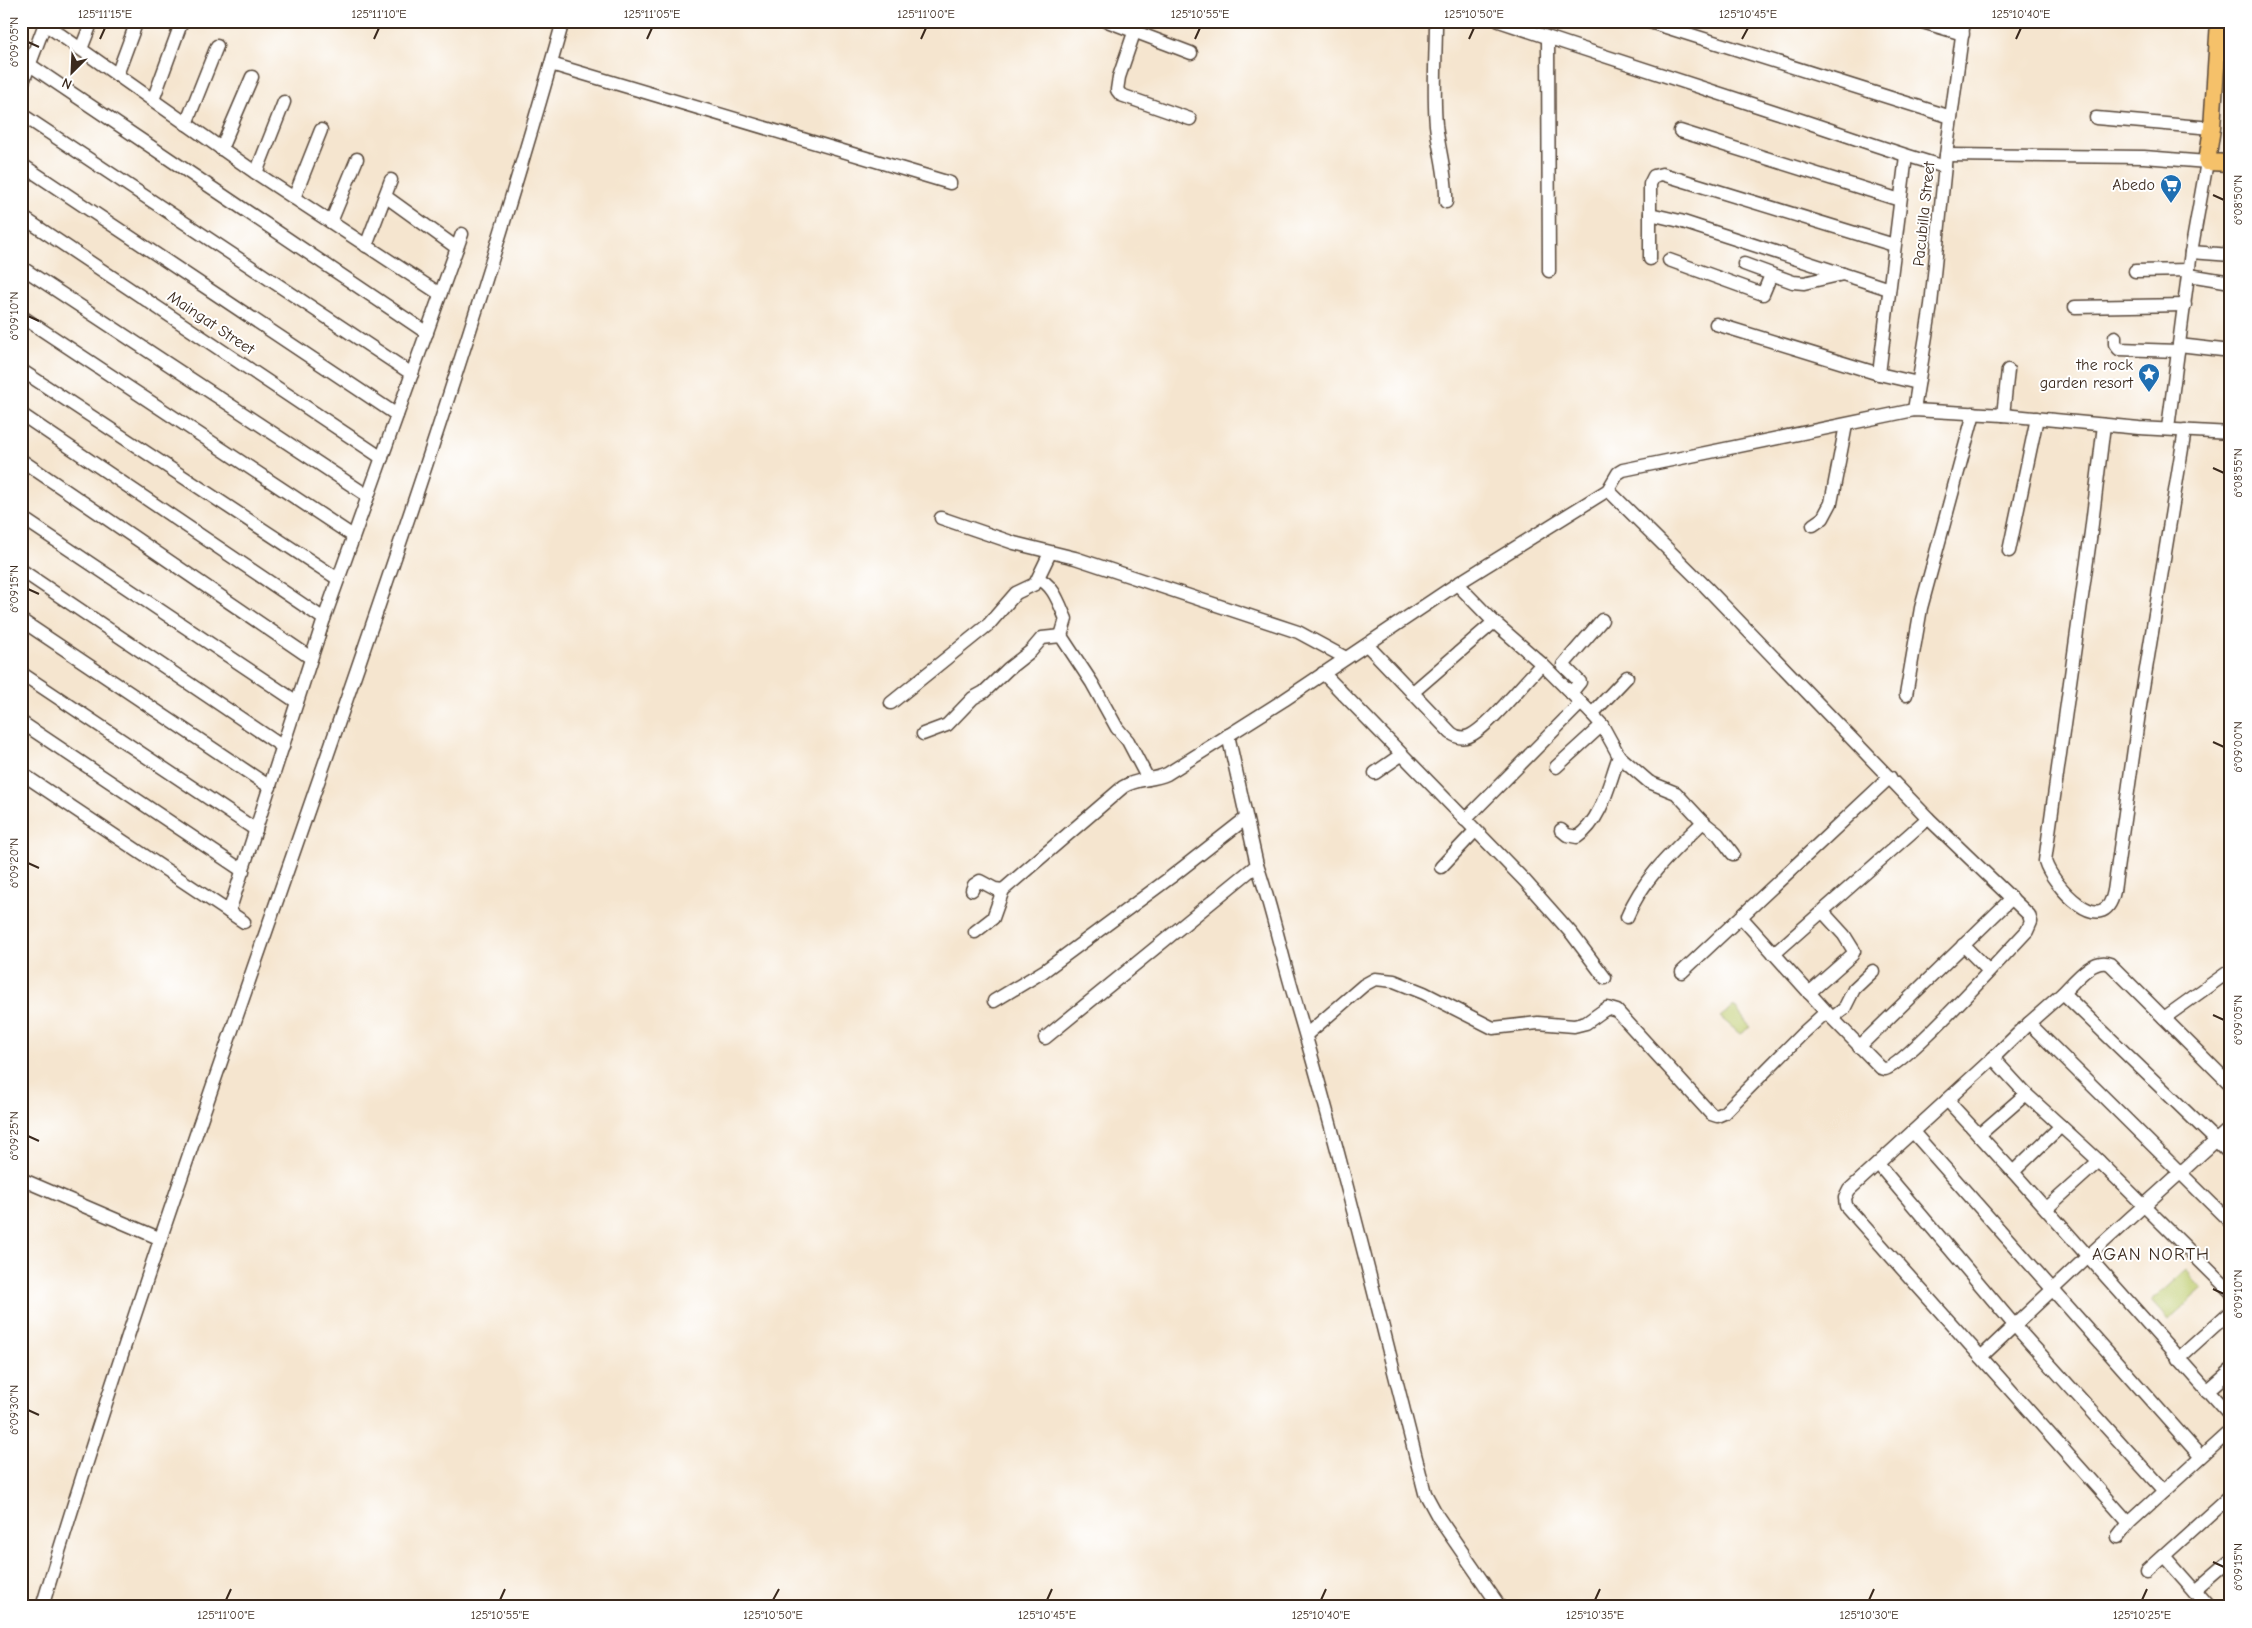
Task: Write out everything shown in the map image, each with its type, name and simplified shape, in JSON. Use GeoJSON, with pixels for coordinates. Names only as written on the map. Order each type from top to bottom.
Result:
{"type":"FeatureCollection","features":[{"type":"Feature","properties":{"kind":"main road"},"geometry":{"type":"LineString","coordinates":[[2219,21],[2212,128],[2207,162],[2231,163]]}},
{"type":"Feature","properties":{"kind":"street"},"geometry":{"type":"LineString","coordinates":[[80,50],[92,21]]}},
{"type":"Feature","properties":{"kind":"street"},"geometry":{"type":"LineString","coordinates":[[117,75],[137,21]]}},
{"type":"Feature","properties":{"kind":"street"},"geometry":{"type":"LineString","coordinates":[[153,100],[182,21]]}},
{"type":"Feature","properties":{"kind":"street"},"geometry":{"type":"LineString","coordinates":[[42,1607],[160,1239],[355,676],[474,320],[563,21]]}},
{"type":"Feature","properties":{"kind":"street"},"geometry":{"type":"LineString","coordinates":[[1107,21],[1136,26],[1191,53]]}},
{"type":"Feature","properties":{"kind":"street"},"geometry":{"type":"LineString","coordinates":[[1436,21],[1436,123],[1439,154],[1447,180],[1446,202]]}},
{"type":"Feature","properties":{"kind":"street"},"geometry":{"type":"LineString","coordinates":[[1499,21],[1906,156],[1946,161],[2144,157],[2207,162],[2191,252],[2186,305],[2178,348],[2168,428]]}},
{"type":"Feature","properties":{"kind":"street"},"geometry":{"type":"LineString","coordinates":[[1647,21],[1951,117]]}},
{"type":"Feature","properties":{"kind":"street"},"geometry":{"type":"LineString","coordinates":[[1919,21],[1964,28]]}},
{"type":"Feature","properties":{"kind":"street"},"geometry":{"type":"LineString","coordinates":[[21,87],[46,23],[80,50],[221,149],[440,294]]}},
{"type":"Feature","properties":{"kind":"street"},"geometry":{"type":"LineString","coordinates":[[1136,26],[1119,77],[1117,90],[1121,95],[1190,119]]}},
{"type":"Feature","properties":{"kind":"street","name":"Pacubilla Street"},"geometry":{"type":"LineString","coordinates":[[1914,410],[1931,305],[1951,117],[1964,28]]}},
{"type":"Feature","properties":{"kind":"street"},"geometry":{"type":"LineString","coordinates":[[1548,38],[1549,271]]}},
{"type":"Feature","properties":{"kind":"street"},"geometry":{"type":"LineString","coordinates":[[186,124],[217,46]]}},
{"type":"Feature","properties":{"kind":"street"},"geometry":{"type":"LineString","coordinates":[[30,64],[426,333]]}},
{"type":"Feature","properties":{"kind":"street"},"geometry":{"type":"LineString","coordinates":[[551,64],[950,183]]}},
{"type":"Feature","properties":{"kind":"street"},"geometry":{"type":"LineString","coordinates":[[221,149],[252,77]]}},
{"type":"Feature","properties":{"kind":"street"},"geometry":{"type":"LineString","coordinates":[[256,173],[284,102]]}},
{"type":"Feature","properties":{"kind":"street"},"geometry":{"type":"LineString","coordinates":[[21,114],[412,374]]}},
{"type":"Feature","properties":{"kind":"street"},"geometry":{"type":"LineString","coordinates":[[2096,118],[2212,128]]}},
{"type":"Feature","properties":{"kind":"street"},"geometry":{"type":"LineString","coordinates":[[294,198],[321,130]]}},
{"type":"Feature","properties":{"kind":"street"},"geometry":{"type":"LineString","coordinates":[[1680,131],[1900,200]]}},
{"type":"Feature","properties":{"kind":"street"},"geometry":{"type":"LineString","coordinates":[[1880,374],[1906,156]]}},
{"type":"Feature","properties":{"kind":"street"},"geometry":{"type":"LineString","coordinates":[[331,222],[357,158]]}},
{"type":"Feature","properties":{"kind":"street"},"geometry":{"type":"LineString","coordinates":[[21,164],[397,415]]}},
{"type":"Feature","properties":{"kind":"street"},"geometry":{"type":"LineString","coordinates":[[1650,259],[1650,184],[1654,176],[1662,174],[1894,245]]}},
{"type":"Feature","properties":{"kind":"street"},"geometry":{"type":"LineString","coordinates":[[366,246],[391,180]]}},
{"type":"Feature","properties":{"kind":"street"},"geometry":{"type":"LineString","coordinates":[[385,196],[457,248]]}},
{"type":"Feature","properties":{"kind":"street"},"geometry":{"type":"LineString","coordinates":[[1650,214],[1688,224],[1890,289]]}},
{"type":"Feature","properties":{"kind":"street","name":"Maingat Street"},"geometry":{"type":"LineString","coordinates":[[21,216],[382,458]]}},
{"type":"Feature","properties":{"kind":"street"},"geometry":{"type":"LineString","coordinates":[[229,912],[324,618],[462,234]]}},
{"type":"Feature","properties":{"kind":"street"},"geometry":{"type":"LineString","coordinates":[[2191,252],[2231,256]]}},
{"type":"Feature","properties":{"kind":"street"},"geometry":{"type":"LineString","coordinates":[[1669,260],[1763,294],[1770,275]]}},
{"type":"Feature","properties":{"kind":"street"},"geometry":{"type":"LineString","coordinates":[[1744,264],[1770,275],[1804,284],[1844,274]]}},
{"type":"Feature","properties":{"kind":"street"},"geometry":{"type":"LineString","coordinates":[[21,267],[368,496]]}},
{"type":"Feature","properties":{"kind":"street"},"geometry":{"type":"LineString","coordinates":[[2135,271],[2189,272],[2231,282]]}},
{"type":"Feature","properties":{"kind":"street"},"geometry":{"type":"LineString","coordinates":[[2075,307],[2186,305]]}},
{"type":"Feature","properties":{"kind":"street"},"geometry":{"type":"LineString","coordinates":[[21,316],[354,536]]}},
{"type":"Feature","properties":{"kind":"street"},"geometry":{"type":"LineString","coordinates":[[1716,324],[1880,374],[1918,383]]}},
{"type":"Feature","properties":{"kind":"street"},"geometry":{"type":"LineString","coordinates":[[2115,337],[2115,344],[2119,349],[2178,348],[2231,351]]}},
{"type":"Feature","properties":{"kind":"street"},"geometry":{"type":"LineString","coordinates":[[21,370],[338,579]]}},
{"type":"Feature","properties":{"kind":"street"},"geometry":{"type":"LineString","coordinates":[[2003,414],[2008,370]]}},
{"type":"Feature","properties":{"kind":"street"},"geometry":{"type":"LineString","coordinates":[[976,932],[993,918],[1003,890],[1123,787],[1138,780],[1156,779],[1167,774],[1284,700],[1457,584],[1608,490],[1618,473],[1623,470],[1914,410],[2003,414],[2104,425],[2168,428],[2231,434]]}},
{"type":"Feature","properties":{"kind":"street"},"geometry":{"type":"LineString","coordinates":[[1906,695],[1921,608],[1974,413]]}},
{"type":"Feature","properties":{"kind":"street"},"geometry":{"type":"LineString","coordinates":[[21,414],[324,618]]}},
{"type":"Feature","properties":{"kind":"street"},"geometry":{"type":"LineString","coordinates":[[2009,551],[2037,418]]}},
{"type":"Feature","properties":{"kind":"street"},"geometry":{"type":"LineString","coordinates":[[1813,525],[1823,518],[1831,503],[1846,425]]}},
{"type":"Feature","properties":{"kind":"street"},"geometry":{"type":"LineString","coordinates":[[2104,425],[2092,532],[2045,861],[2052,877],[2061,889],[2082,907],[2095,911],[2106,907],[2114,891],[2140,706],[2186,430]]}},
{"type":"Feature","properties":{"kind":"street"},"geometry":{"type":"LineString","coordinates":[[21,460],[312,658]]}},
{"type":"Feature","properties":{"kind":"street"},"geometry":{"type":"LineString","coordinates":[[1608,490],[1706,586],[1928,818],[2029,915],[2031,922],[2027,931],[1950,1012],[1890,1069],[1881,1068],[1859,1047],[1741,917]]}},
{"type":"Feature","properties":{"kind":"street"},"geometry":{"type":"LineString","coordinates":[[21,517],[297,702]]}},
{"type":"Feature","properties":{"kind":"street"},"geometry":{"type":"LineString","coordinates":[[941,518],[1050,553],[1075,558],[1298,632],[1346,658]]}},
{"type":"Feature","properties":{"kind":"street"},"geometry":{"type":"LineString","coordinates":[[891,703],[989,624],[1016,593],[1028,589],[1035,584],[1050,553]]}},
{"type":"Feature","properties":{"kind":"street"},"geometry":{"type":"LineString","coordinates":[[21,570],[282,747]]}},
{"type":"Feature","properties":{"kind":"street"},"geometry":{"type":"LineString","coordinates":[[1038,579],[1044,580],[1053,592],[1066,619],[1061,636],[1092,683],[1117,728],[1128,741],[1148,779]]}},
{"type":"Feature","properties":{"kind":"street"},"geometry":{"type":"LineString","coordinates":[[1457,584],[1494,622],[1542,664],[1592,714],[1602,725],[1618,756],[1644,779],[1676,793],[1703,822],[1718,834],[1733,854]]}},
{"type":"Feature","properties":{"kind":"street"},"geometry":{"type":"LineString","coordinates":[[21,620],[270,787]]}},
{"type":"Feature","properties":{"kind":"street"},"geometry":{"type":"LineString","coordinates":[[1571,693],[1580,682],[1563,665],[1602,620]]}},
{"type":"Feature","properties":{"kind":"street"},"geometry":{"type":"LineString","coordinates":[[1412,693],[1494,622]]}},
{"type":"Feature","properties":{"kind":"street"},"geometry":{"type":"LineString","coordinates":[[923,734],[947,725],[973,698],[984,692],[1008,668],[1031,651],[1042,638],[1061,636]]}},
{"type":"Feature","properties":{"kind":"street"},"geometry":{"type":"LineString","coordinates":[[1367,645],[1454,736],[1466,737],[1480,730],[1542,664]]}},
{"type":"Feature","properties":{"kind":"street"},"geometry":{"type":"LineString","coordinates":[[21,672],[256,830]]}},
{"type":"Feature","properties":{"kind":"street"},"geometry":{"type":"LineString","coordinates":[[1323,673],[1525,881],[1572,934],[1606,978]]}},
{"type":"Feature","properties":{"kind":"street"},"geometry":{"type":"LineString","coordinates":[[1592,714],[1627,678]]}},
{"type":"Feature","properties":{"kind":"street"},"geometry":{"type":"LineString","coordinates":[[1465,820],[1581,703]]}},
{"type":"Feature","properties":{"kind":"street"},"geometry":{"type":"LineString","coordinates":[[21,722],[243,871]]}},
{"type":"Feature","properties":{"kind":"street"},"geometry":{"type":"LineString","coordinates":[[1556,767],[1602,725]]}},
{"type":"Feature","properties":{"kind":"street"},"geometry":{"type":"LineString","coordinates":[[1228,735],[1257,865],[1266,890],[1332,1125],[1425,1493],[1438,1517],[1500,1607]]}},
{"type":"Feature","properties":{"kind":"street"},"geometry":{"type":"LineString","coordinates":[[1375,773],[1401,755]]}},
{"type":"Feature","properties":{"kind":"street"},"geometry":{"type":"LineString","coordinates":[[1561,830],[1572,837],[1582,834],[1601,806],[1618,756]]}},
{"type":"Feature","properties":{"kind":"street"},"geometry":{"type":"LineString","coordinates":[[21,773],[244,922]]}},
{"type":"Feature","properties":{"kind":"street"},"geometry":{"type":"LineString","coordinates":[[1682,972],[1890,777]]}},
{"type":"Feature","properties":{"kind":"street"},"geometry":{"type":"LineString","coordinates":[[994,1001],[1044,971],[1103,925],[1171,877],[1245,818]]}},
{"type":"Feature","properties":{"kind":"street"},"geometry":{"type":"LineString","coordinates":[[1774,954],[1824,912],[1928,818]]}},
{"type":"Feature","properties":{"kind":"street"},"geometry":{"type":"LineString","coordinates":[[1626,917],[1640,888],[1656,869],[1703,822]]}},
{"type":"Feature","properties":{"kind":"street"},"geometry":{"type":"LineString","coordinates":[[1441,867],[1475,831]]}},
{"type":"Feature","properties":{"kind":"street"},"geometry":{"type":"LineString","coordinates":[[1045,1038],[1257,865]]}},
{"type":"Feature","properties":{"kind":"street"},"geometry":{"type":"LineString","coordinates":[[972,890],[974,885],[980,881],[994,890],[1003,890]]}},
{"type":"Feature","properties":{"kind":"street"},"geometry":{"type":"LineString","coordinates":[[1859,1047],[2012,898]]}},
{"type":"Feature","properties":{"kind":"street"},"geometry":{"type":"LineString","coordinates":[[1809,993],[1852,955],[1854,951],[1844,935],[1824,912]]}},
{"type":"Feature","properties":{"kind":"street"},"geometry":{"type":"LineString","coordinates":[[1963,945],[1989,971]]}},
{"type":"Feature","properties":{"kind":"street"},"geometry":{"type":"LineString","coordinates":[[2129,1523],[1846,1206],[1844,1202],[1846,1193],[1993,1058],[2028,1023],[2096,963],[2104,962],[2110,964],[2231,1085]]}},
{"type":"Feature","properties":{"kind":"street"},"geometry":{"type":"LineString","coordinates":[[2164,1018],[2231,970]]}},
{"type":"Feature","properties":{"kind":"street"},"geometry":{"type":"LineString","coordinates":[[1306,1035],[1364,985],[1375,979],[1394,981],[1424,993],[1493,1028],[1538,1023],[1574,1026],[1586,1023],[1607,1008],[1613,1008],[1617,1010],[1711,1114],[1717,1116],[1724,1113],[1802,1034],[1829,1015],[1844,1009],[1854,989],[1873,971]]}},
{"type":"Feature","properties":{"kind":"street"},"geometry":{"type":"LineString","coordinates":[[2063,993],[2231,1155]]}},
{"type":"Feature","properties":{"kind":"street"},"geometry":{"type":"LineString","coordinates":[[2028,1023],[2231,1223]]}},
{"type":"Feature","properties":{"kind":"street"},"geometry":{"type":"LineString","coordinates":[[1993,1058],[2026,1094],[2099,1161],[2144,1208],[2231,1292]]}},
{"type":"Feature","properties":{"kind":"street"},"geometry":{"type":"LineString","coordinates":[[1979,1135],[2026,1094]]}},
{"type":"Feature","properties":{"kind":"street"},"geometry":{"type":"LineString","coordinates":[[1947,1100],[2231,1416]]}},
{"type":"Feature","properties":{"kind":"street"},"geometry":{"type":"LineString","coordinates":[[2013,1172],[2061,1126]]}},
{"type":"Feature","properties":{"kind":"street"},"geometry":{"type":"LineString","coordinates":[[1981,1357],[2051,1290],[2144,1208],[2231,1127]]}},
{"type":"Feature","properties":{"kind":"street"},"geometry":{"type":"LineString","coordinates":[[1913,1132],[2200,1457]]}},
{"type":"Feature","properties":{"kind":"street"},"geometry":{"type":"LineString","coordinates":[[2046,1209],[2099,1161]]}},
{"type":"Feature","properties":{"kind":"street"},"geometry":{"type":"LineString","coordinates":[[1878,1164],[2015,1326],[2164,1490]]}},
{"type":"Feature","properties":{"kind":"street"},"geometry":{"type":"LineString","coordinates":[[21,1179],[160,1239]]}},
{"type":"Feature","properties":{"kind":"street"},"geometry":{"type":"LineString","coordinates":[[2178,1359],[2231,1311]]}},
{"type":"Feature","properties":{"kind":"street"},"geometry":{"type":"LineString","coordinates":[[2207,1391],[2231,1370]]}},
{"type":"Feature","properties":{"kind":"street"},"geometry":{"type":"LineString","coordinates":[[2118,1537],[2129,1523],[2231,1430]]}},
{"type":"Feature","properties":{"kind":"street"},"geometry":{"type":"LineString","coordinates":[[2147,1571],[2231,1495]]}},
{"type":"Feature","properties":{"kind":"street"},"geometry":{"type":"LineString","coordinates":[[2164,1556],[2209,1607]]}},
{"type":"Feature","properties":{"kind":"street"},"geometry":{"type":"LineString","coordinates":[[2195,1591],[2231,1560]]}},
{"type":"Feature","properties":{"kind":"green space"},"geometry":{"type":"Polygon","coordinates":[[[1734,1006],[1750,1027],[1740,1034],[1720,1017],[1734,1006]]]}},
{"type":"Feature","properties":{"kind":"green space"},"geometry":{"type":"Polygon","coordinates":[[[2186,1270],[2203,1289],[2168,1320],[2151,1301],[2186,1270]]]}},
{"type":"Feature","properties":{"kind":"place","name":"Abedo"},"geometry":{"type":"Point","coordinates":[2171,204]}},
{"type":"Feature","properties":{"kind":"place","name":"the rock garden resort"},"geometry":{"type":"Point","coordinates":[2149,393]}},
{"type":"Feature","properties":{"kind":"district","name":"AGAN NORTH"},"geometry":{"type":"Point","coordinates":[2151,1254]}}]}
